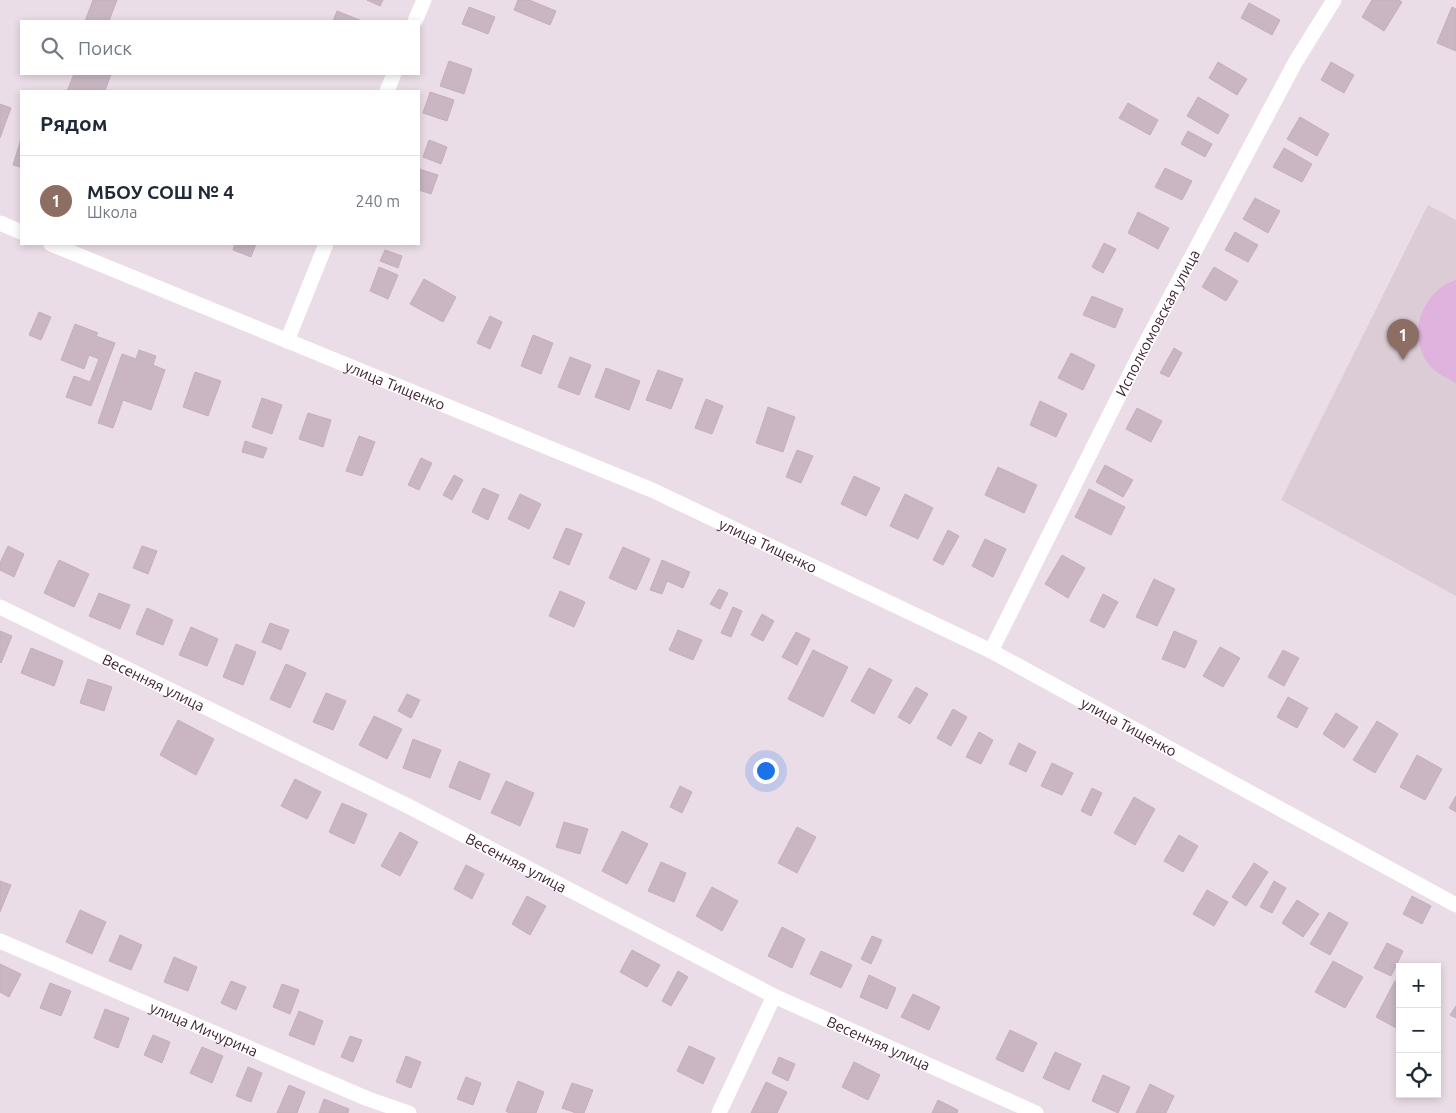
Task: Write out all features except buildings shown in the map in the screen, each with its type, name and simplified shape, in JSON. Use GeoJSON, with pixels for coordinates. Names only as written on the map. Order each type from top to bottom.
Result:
{"type":"FeatureCollection","features":[{"type":"Feature","properties":{"kind":"street"},"geometry":{"type":"LineString","coordinates":[[415,20],[424,0]]}},
{"type":"Feature","properties":{"kind":"street","name":"Исполкомовская улица"},"geometry":{"type":"LineString","coordinates":[[991,651],[1142,350],[1296,61],[1334,0]]}},
{"type":"Feature","properties":{"kind":"street"},"geometry":{"type":"LineString","coordinates":[[387,90],[394,75]]}},
{"type":"Feature","properties":{"kind":"street"},"geometry":{"type":"LineString","coordinates":[[0,223],[20,232]]}},
{"type":"Feature","properties":{"kind":"street","name":"улица Тищенко"},"geometry":{"type":"LineString","coordinates":[[53,245],[652,490],[991,651],[1456,905]]}},
{"type":"Feature","properties":{"kind":"street"},"geometry":{"type":"LineString","coordinates":[[287,341],[326,245]]}},
{"type":"Feature","properties":{"kind":"street","name":"Весенняя улица"},"geometry":{"type":"LineString","coordinates":[[0,607],[408,806],[774,996],[1036,1113]]}},
{"type":"Feature","properties":{"kind":"street","name":"улица Мичурина"},"geometry":{"type":"LineString","coordinates":[[0,941],[368,1099],[410,1113]]}},
{"type":"Feature","properties":{"kind":"street"},"geometry":{"type":"LineString","coordinates":[[719,1113],[774,996]]}},
{"type":"Feature","properties":{"kind":"shaded area"},"geometry":{"type":"Polygon","coordinates":[[[1428,205],[1456,220],[1456,596],[1281,500],[1428,205]]]}},
{"type":"Feature","properties":{"kind":"shaded area"},"geometry":{"type":"Polygon","coordinates":[[[1456,280],[1456,383],[1439,374],[1430,366],[1419,342],[1418,329],[1426,304],[1444,286],[1456,280]]]}},
{"type":"Feature","properties":{"kind":"place","name":"МБОУ СОШ № 4"},"geometry":{"type":"Point","coordinates":[1403,360]}}]}
